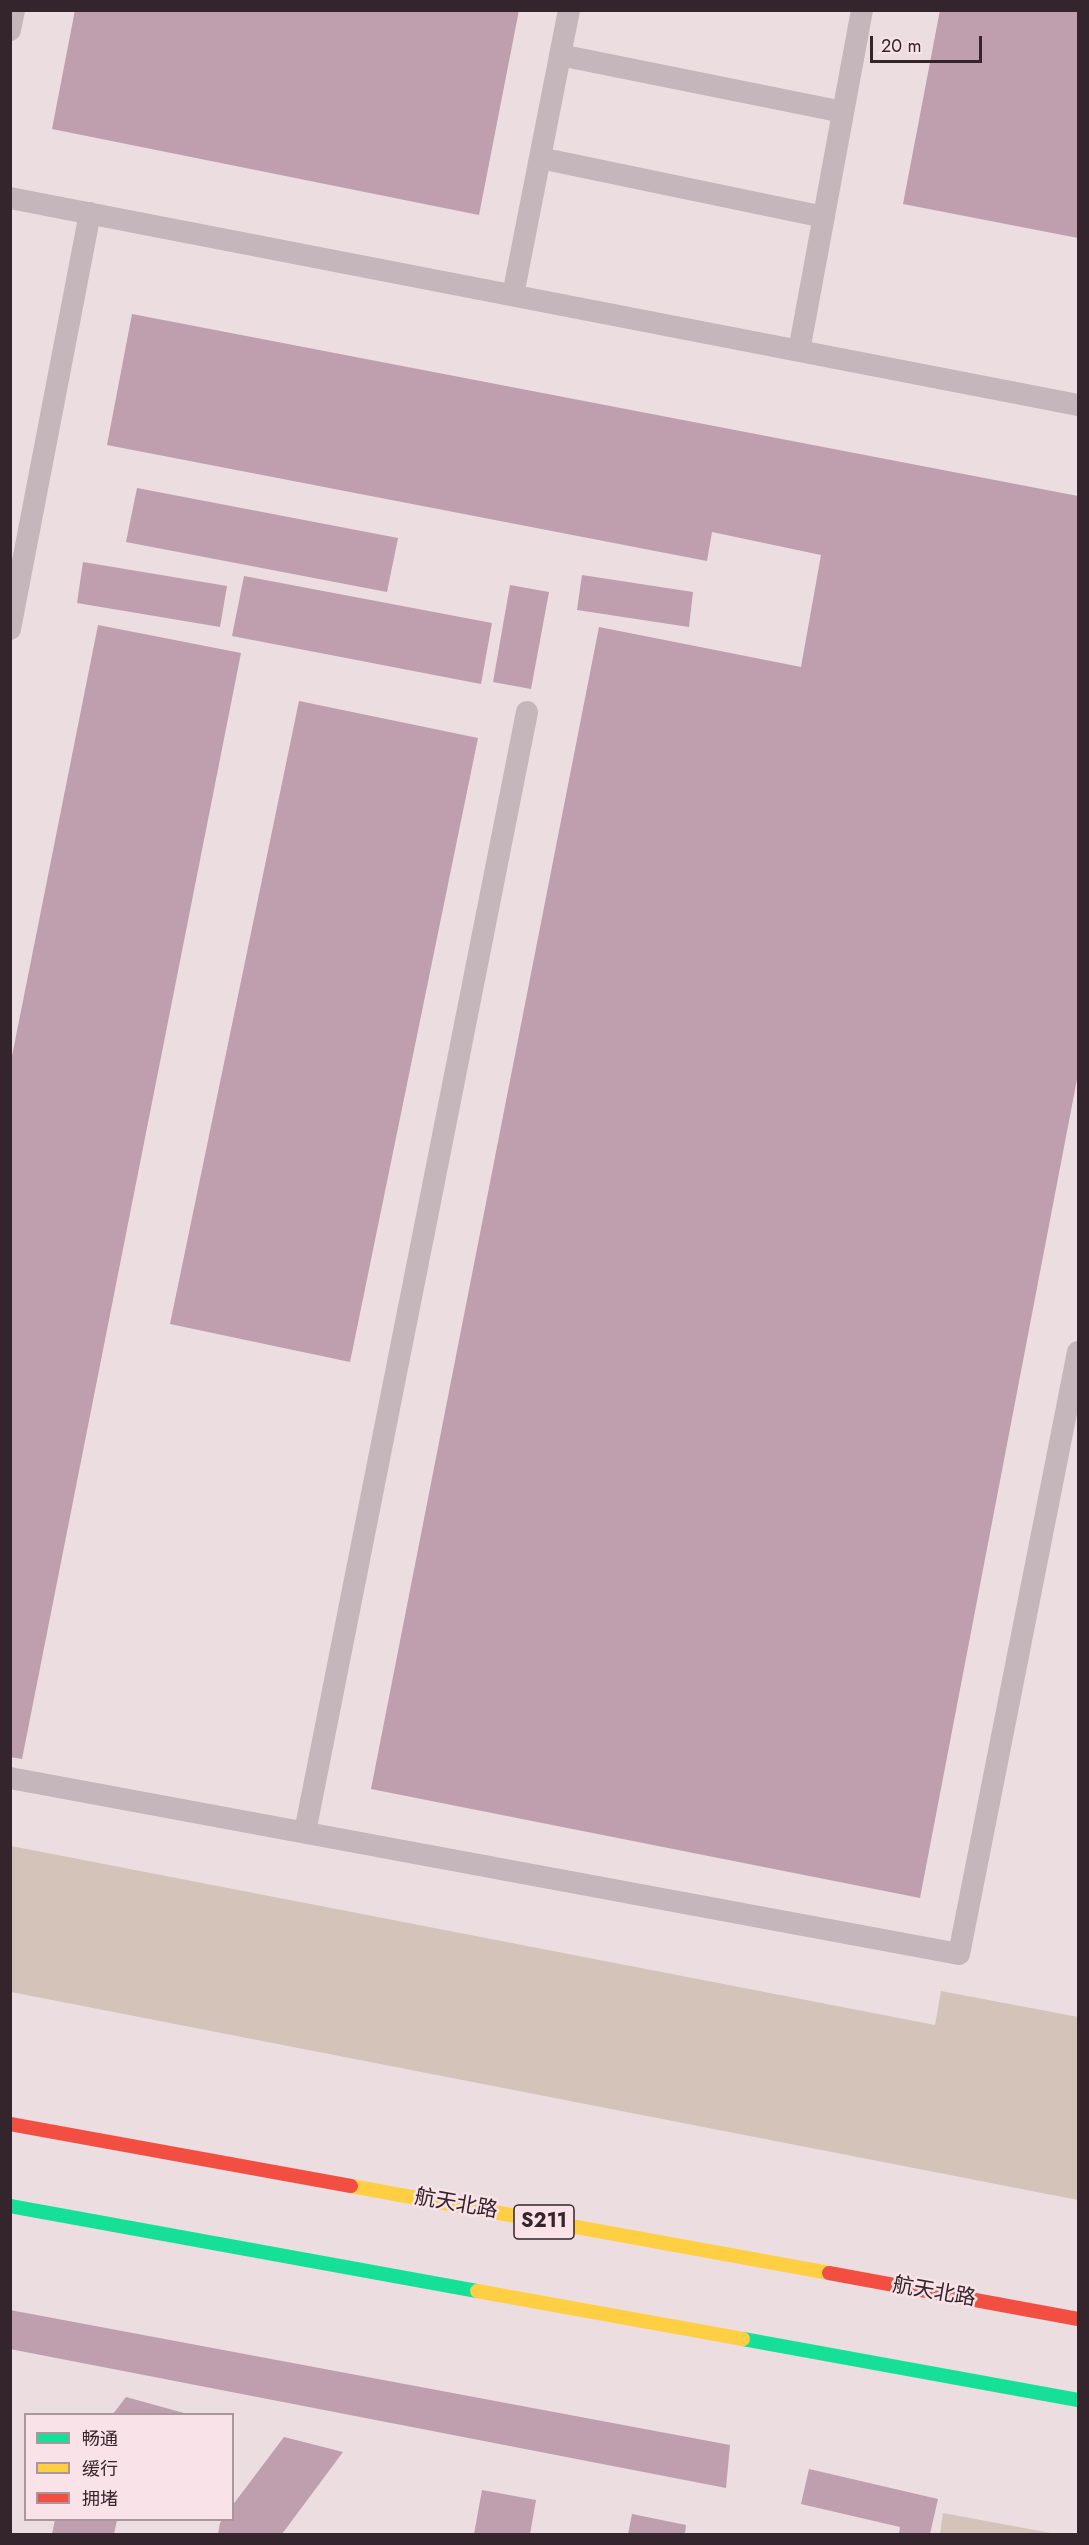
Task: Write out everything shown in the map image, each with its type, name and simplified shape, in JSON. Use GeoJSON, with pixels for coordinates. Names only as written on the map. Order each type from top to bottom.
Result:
{"type":"FeatureCollection","features":[{"type":"Feature","properties":{"kind":"main road","name":"航天北路"},"geometry":{"type":"LineString","coordinates":[[10,2124],[1078,2319]]}},
{"type":"Feature","properties":{"kind":"main road"},"geometry":{"type":"LineString","coordinates":[[10,2206],[1078,2400]]}},
{"type":"Feature","properties":{"kind":"lane"},"geometry":{"type":"LineString","coordinates":[[10,30],[14,10]]}},
{"type":"Feature","properties":{"kind":"lane"},"geometry":{"type":"LineString","coordinates":[[513,295],[568,10]]}},
{"type":"Feature","properties":{"kind":"lane"},"geometry":{"type":"LineString","coordinates":[[799,351],[862,10]]}},
{"type":"Feature","properties":{"kind":"lane"},"geometry":{"type":"LineString","coordinates":[[560,55],[843,112]]}},
{"type":"Feature","properties":{"kind":"lane"},"geometry":{"type":"LineString","coordinates":[[540,158],[824,217]]}},
{"type":"Feature","properties":{"kind":"lane"},"geometry":{"type":"LineString","coordinates":[[10,198],[1078,405]]}},
{"type":"Feature","properties":{"kind":"lane"},"geometry":{"type":"LineString","coordinates":[[10,629],[16,568],[90,213]]}},
{"type":"Feature","properties":{"kind":"lane"},"geometry":{"type":"LineString","coordinates":[[305,1832],[527,712]]}},
{"type":"Feature","properties":{"kind":"lane"},"geometry":{"type":"LineString","coordinates":[[10,1778],[959,1954],[1078,1352]]}},
{"type":"Feature","properties":{"kind":"shaded area"},"geometry":{"type":"Polygon","coordinates":[[[11,1846],[935,2025],[941,1991],[1078,2017],[1078,2200],[11,1992],[11,1846]]]}},
{"type":"Feature","properties":{"kind":"shaded area"},"geometry":{"type":"Polygon","coordinates":[[[943,2513],[1056,2534],[940,2534],[943,2513]]]}},
{"type":"Feature","properties":{"kind":"building"},"geometry":{"type":"Polygon","coordinates":[[[75,10],[519,10],[479,215],[52,129],[75,10]]]}},
{"type":"Feature","properties":{"kind":"building"},"geometry":{"type":"Polygon","coordinates":[[[940,10],[1078,10],[1078,238],[903,204],[940,10]]]}},
{"type":"Feature","properties":{"kind":"building"},"geometry":{"type":"Polygon","coordinates":[[[132,314],[1078,496],[1078,1074],[920,1898],[371,1789],[599,627],[801,667],[821,555],[712,532],[707,561],[107,445],[132,314]]]}},
{"type":"Feature","properties":{"kind":"building"},"geometry":{"type":"Polygon","coordinates":[[[137,488],[398,538],[387,592],[126,542],[137,488]]]}},
{"type":"Feature","properties":{"kind":"building"},"geometry":{"type":"Polygon","coordinates":[[[83,562],[227,586],[220,627],[77,603],[83,562]]]}},
{"type":"Feature","properties":{"kind":"building"},"geometry":{"type":"Polygon","coordinates":[[[582,575],[693,592],[689,627],[577,610],[582,575]]]}},
{"type":"Feature","properties":{"kind":"building"},"geometry":{"type":"Polygon","coordinates":[[[244,576],[492,623],[481,684],[232,636],[244,576]]]}},
{"type":"Feature","properties":{"kind":"building"},"geometry":{"type":"Polygon","coordinates":[[[510,585],[549,592],[531,689],[493,682],[510,585]]]}},
{"type":"Feature","properties":{"kind":"building"},"geometry":{"type":"Polygon","coordinates":[[[98,625],[241,653],[22,1759],[10,1757],[10,1066],[98,625]]]}},
{"type":"Feature","properties":{"kind":"building"},"geometry":{"type":"Polygon","coordinates":[[[299,701],[478,738],[350,1362],[170,1324],[299,701]]]}},
{"type":"Feature","properties":{"kind":"building"},"geometry":{"type":"Polygon","coordinates":[[[10,2310],[730,2445],[726,2488],[10,2349],[10,2310]]]}},
{"type":"Feature","properties":{"kind":"building"},"geometry":{"type":"Polygon","coordinates":[[[126,2397],[184,2413],[114,2413],[126,2397]]]}},
{"type":"Feature","properties":{"kind":"building"},"geometry":{"type":"Polygon","coordinates":[[[284,2437],[343,2452],[282,2534],[218,2534],[221,2521],[234,2521],[234,2503],[284,2437]]]}},
{"type":"Feature","properties":{"kind":"building"},"geometry":{"type":"Polygon","coordinates":[[[809,2469],[938,2499],[930,2534],[899,2534],[900,2527],[801,2504],[809,2469]]]}},
{"type":"Feature","properties":{"kind":"building"},"geometry":{"type":"Polygon","coordinates":[[[482,2490],[536,2500],[530,2534],[474,2534],[482,2490]]]}},
{"type":"Feature","properties":{"kind":"building"},"geometry":{"type":"Polygon","coordinates":[[[632,2514],[686,2525],[685,2534],[628,2534],[632,2514]]]}},
{"type":"Feature","properties":{"kind":"building"},"geometry":{"type":"Polygon","coordinates":[[[55,2521],[117,2521],[114,2534],[52,2534],[55,2521]]]}},
{"type":"Feature","properties":{"kind":"traffic: fast"},"geometry":{"type":"LineString","coordinates":[[10,2206],[477,2291]]}},
{"type":"Feature","properties":{"kind":"traffic: fast"},"geometry":{"type":"LineString","coordinates":[[743,2339],[1078,2400]]}},
{"type":"Feature","properties":{"kind":"traffic: slow"},"geometry":{"type":"LineString","coordinates":[[351,2186],[829,2273]]}},
{"type":"Feature","properties":{"kind":"traffic: slow"},"geometry":{"type":"LineString","coordinates":[[477,2291],[743,2339]]}},
{"type":"Feature","properties":{"kind":"traffic: jam"},"geometry":{"type":"LineString","coordinates":[[10,2124],[351,2186]]}},
{"type":"Feature","properties":{"kind":"traffic: jam"},"geometry":{"type":"LineString","coordinates":[[829,2273],[1078,2319]]}}]}
